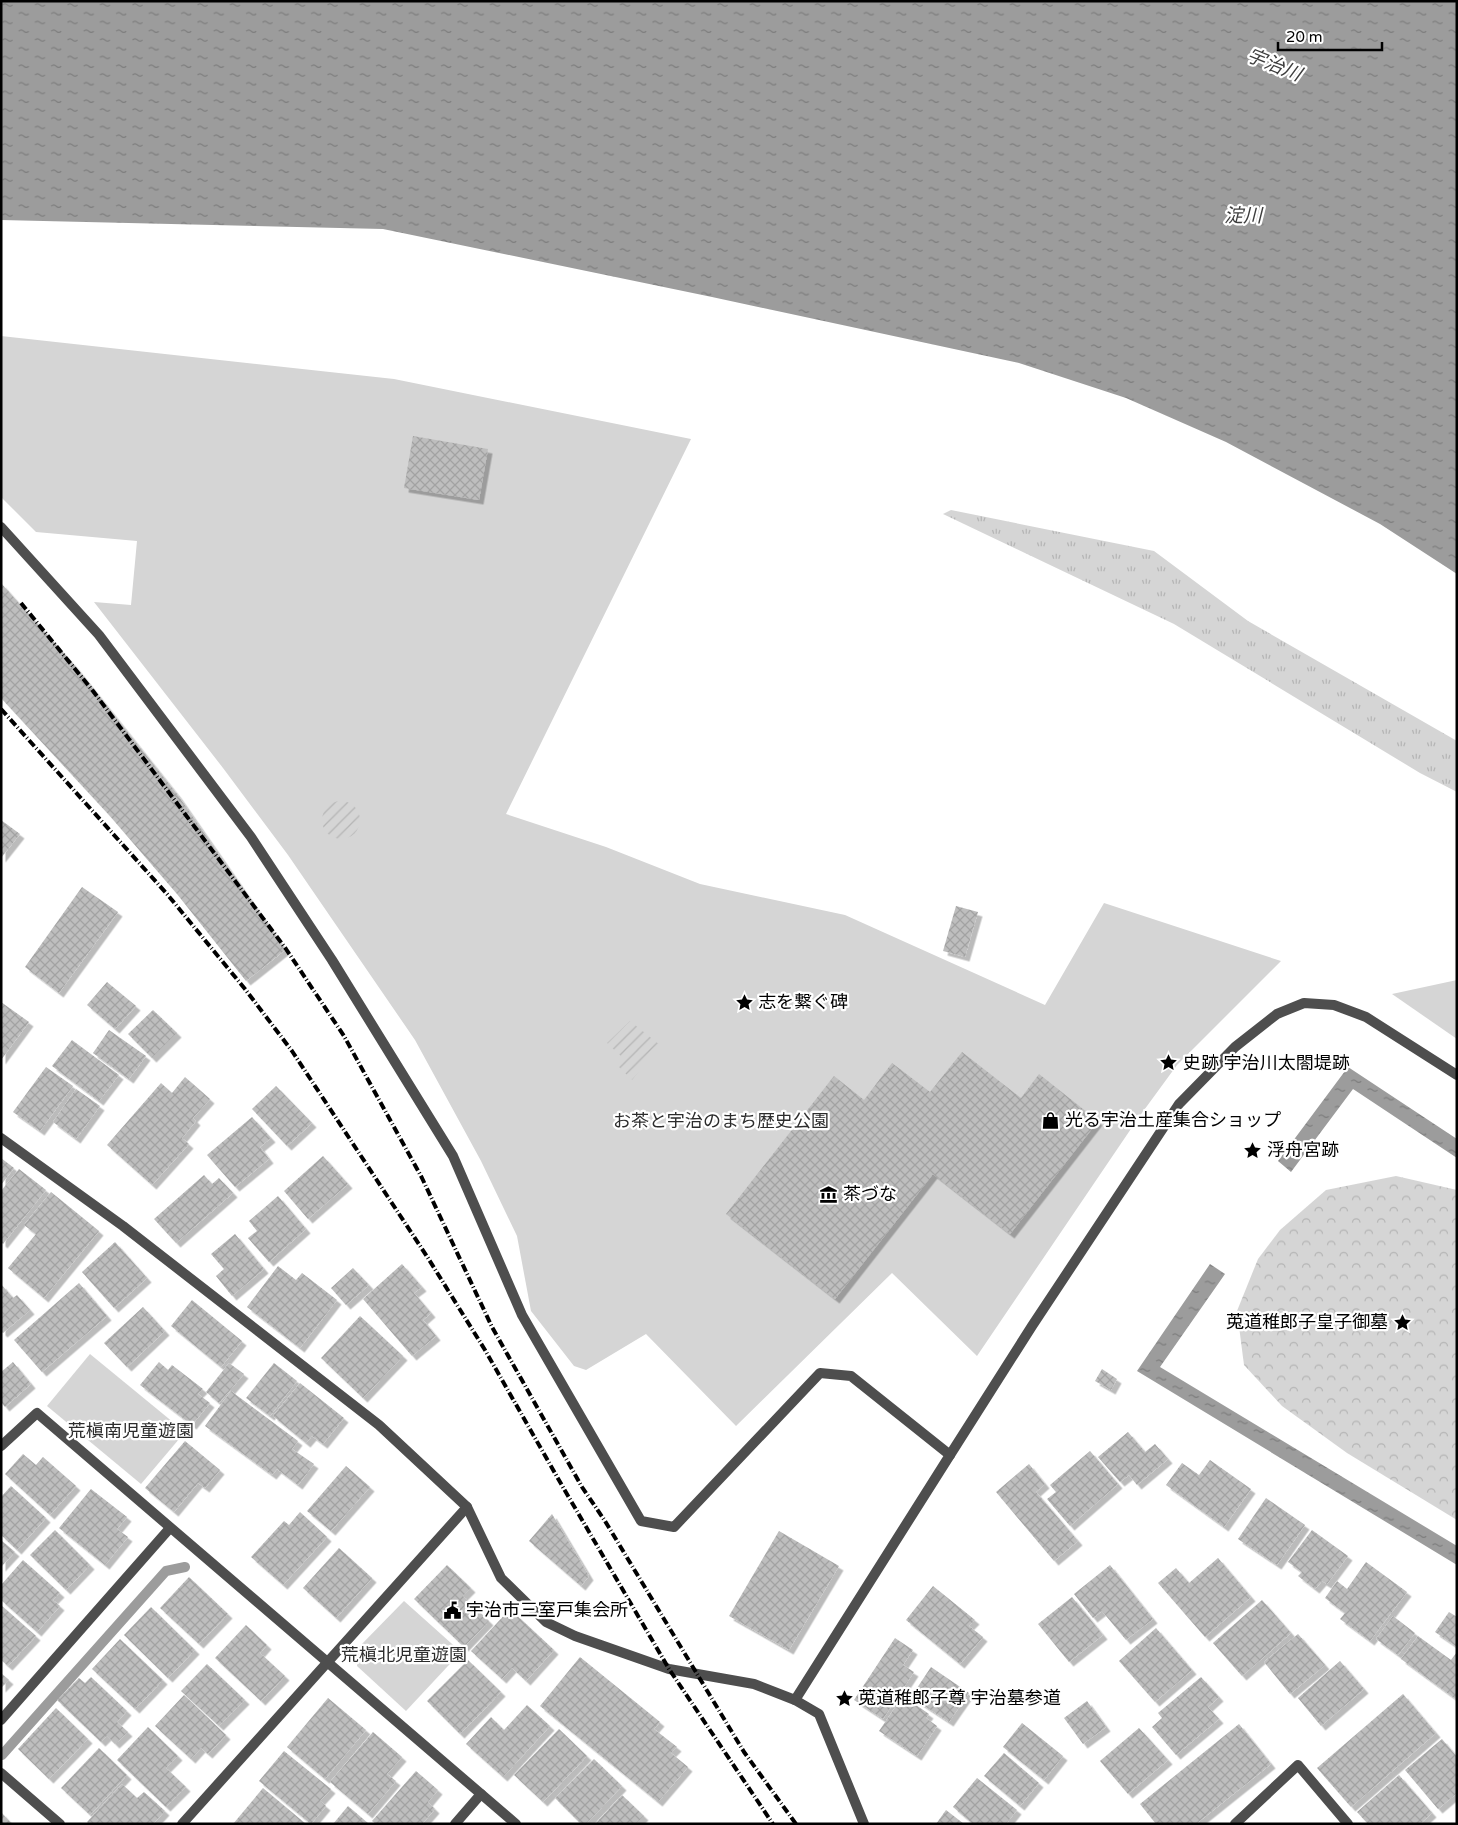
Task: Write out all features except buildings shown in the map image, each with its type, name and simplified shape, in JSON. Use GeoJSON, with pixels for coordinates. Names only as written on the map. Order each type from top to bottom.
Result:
{"type":"FeatureCollection","features":[{"type":"Feature","properties":{"kind":"street"},"geometry":{"type":"LineString","coordinates":[[1,527],[99,636],[251,837],[332,960],[453,1156],[522,1314],[641,1521],[674,1527],[820,1373],[851,1376],[950,1455]]}},
{"type":"Feature","properties":{"kind":"street"},"geometry":{"type":"LineString","coordinates":[[795,1700],[1032,1326],[1179,1104],[1236,1047],[1276,1014],[1304,1003],[1334,1005],[1366,1018],[1457,1075]]}},
{"type":"Feature","properties":{"kind":"street"},"geometry":{"type":"LineString","coordinates":[[1,1138],[123,1226],[379,1425],[467,1507],[501,1578],[546,1622],[575,1636],[669,1669],[754,1684],[795,1700],[819,1714],[864,1824]]}},
{"type":"Feature","properties":{"kind":"street"},"geometry":{"type":"LineString","coordinates":[[1,1446],[37,1413],[516,1824]]}},
{"type":"Feature","properties":{"kind":"street"},"geometry":{"type":"LineString","coordinates":[[182,1824],[467,1507]]}},
{"type":"Feature","properties":{"kind":"street"},"geometry":{"type":"LineString","coordinates":[[1,1720],[170,1528]]}},
{"type":"Feature","properties":{"kind":"street"},"geometry":{"type":"LineString","coordinates":[[1235,1824],[1298,1765],[1348,1824]]}},
{"type":"Feature","properties":{"kind":"street"},"geometry":{"type":"LineString","coordinates":[[1,1773],[60,1824]]}},
{"type":"Feature","properties":{"kind":"street"},"geometry":{"type":"LineString","coordinates":[[455,1824],[480,1794]]}},
{"type":"Feature","properties":{"kind":"green space","name":"お茶と宇治のまち歴史公園"},"geometry":{"type":"Polygon","coordinates":[[[1,336],[394,379],[691,439],[506,814],[606,847],[700,884],[845,915],[1045,1005],[1104,903],[1281,961],[1177,1065],[1139,1117],[977,1356],[892,1273],[736,1426],[646,1334],[586,1370],[574,1366],[531,1311],[517,1236],[481,1161],[415,1040],[288,855],[94,602],[131,605],[137,541],[36,532],[1,497],[1,336]]]}},
{"type":"Feature","properties":{"kind":"green space"},"geometry":{"type":"Polygon","coordinates":[[[951,510],[1154,551],[1248,621],[1457,741],[1457,792],[1420,773],[1174,624],[943,514],[951,510]]]}},
{"type":"Feature","properties":{"kind":"green space"},"geometry":{"type":"Polygon","coordinates":[[[341,801],[355,806],[360,820],[355,834],[341,839],[327,834],[322,820],[327,806],[341,801]]]}},
{"type":"Feature","properties":{"kind":"green space"},"geometry":{"type":"Polygon","coordinates":[[[1457,980],[1457,1039],[1392,994],[1457,980]]]}},
{"type":"Feature","properties":{"kind":"green space"},"geometry":{"type":"Polygon","coordinates":[[[630,1021],[660,1045],[632,1080],[616,1064],[623,1058],[607,1043],[630,1021]]]}},
{"type":"Feature","properties":{"kind":"green space"},"geometry":{"type":"Polygon","coordinates":[[[1396,1176],[1457,1190],[1457,1520],[1347,1453],[1282,1406],[1244,1365],[1237,1311],[1258,1259],[1280,1230],[1326,1190],[1396,1176]]]}},
{"type":"Feature","properties":{"kind":"green space","name":"荒槇南児童遊園"},"geometry":{"type":"Polygon","coordinates":[[[90,1354],[185,1432],[141,1484],[47,1406],[90,1354]]]}},
{"type":"Feature","properties":{"kind":"green space","name":"荒槇北児童遊園"},"geometry":{"type":"Polygon","coordinates":[[[404,1601],[461,1652],[406,1711],[357,1666],[358,1648],[404,1601]]]}},
{"type":"Feature","properties":{"kind":"water","name":"淀川"},"geometry":{"type":"Polygon","coordinates":[[[1,1],[1457,1],[1457,574],[1380,524],[1226,442],[1126,398],[1019,363],[383,229],[1,220],[1,1]]]}},
{"type":"Feature","properties":{"kind":"water"},"geometry":{"type":"Polygon","coordinates":[[[1348,1067],[1457,1139],[1457,1158],[1353,1089],[1291,1172],[1278,1161],[1348,1067]]]}},
{"type":"Feature","properties":{"kind":"water"},"geometry":{"type":"Polygon","coordinates":[[[1210,1264],[1225,1274],[1160,1367],[1457,1546],[1457,1565],[1137,1371],[1210,1264]]]}},
{"type":"Feature","properties":{"kind":"waterway"},"geometry":{"type":"LineString","coordinates":[[2,1755],[166,1571],[185,1567]]}},
{"type":"Feature","properties":{"kind":"railway"},"geometry":{"type":"LineString","coordinates":[[21,603],[93,691],[286,949],[344,1036],[422,1178],[492,1327],[582,1487],[605,1521],[744,1752],[796,1824]]}},
{"type":"Feature","properties":{"kind":"railway"},"geometry":{"type":"LineString","coordinates":[[1,709],[167,894],[245,989],[292,1051],[428,1258],[485,1350],[669,1669],[773,1824]]}},
{"type":"Feature","properties":{"kind":"place","name":"志を繋ぐ碑"},"geometry":{"type":"Point","coordinates":[744,1002]}},
{"type":"Feature","properties":{"kind":"place","name":"史跡 宇治川太閤堤跡"},"geometry":{"type":"Point","coordinates":[1169,1063]}},
{"type":"Feature","properties":{"kind":"place","name":"光る宇治土産集合ショップ"},"geometry":{"type":"Point","coordinates":[1051,1120]}},
{"type":"Feature","properties":{"kind":"place","name":"浮舟宮跡"},"geometry":{"type":"Point","coordinates":[1253,1150]}},
{"type":"Feature","properties":{"kind":"place","name":"茶づな"},"geometry":{"type":"Point","coordinates":[829,1194]}},
{"type":"Feature","properties":{"kind":"place","name":"莵道稚郎子皇子御墓"},"geometry":{"type":"Point","coordinates":[1402,1322]}},
{"type":"Feature","properties":{"kind":"place","name":"宇治市三室戸集会所"},"geometry":{"type":"Point","coordinates":[452,1610]}},
{"type":"Feature","properties":{"kind":"place","name":"莵道稚郎子尊 宇治墓参道"},"geometry":{"type":"Point","coordinates":[844,1698]}},
{"type":"Feature","properties":{"kind":"water label","name":"宇治川"},"geometry":{"type":"Point","coordinates":[1274,65]}}]}
